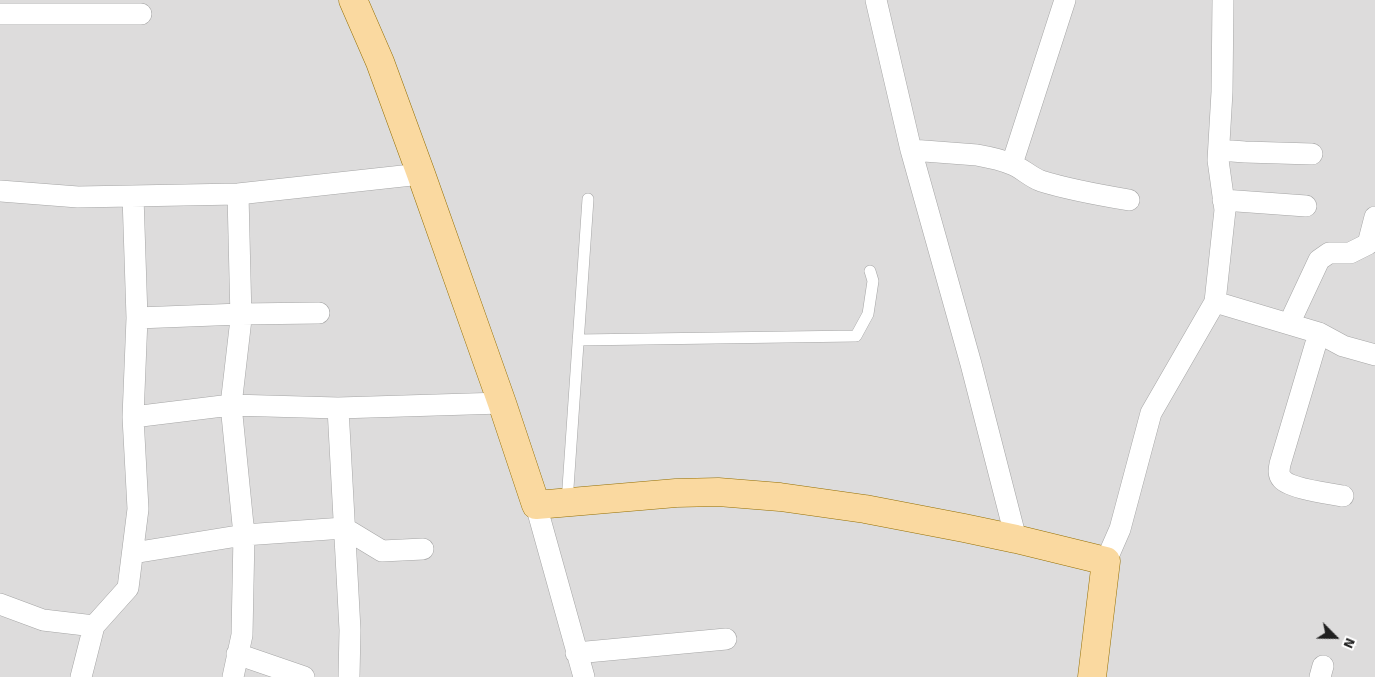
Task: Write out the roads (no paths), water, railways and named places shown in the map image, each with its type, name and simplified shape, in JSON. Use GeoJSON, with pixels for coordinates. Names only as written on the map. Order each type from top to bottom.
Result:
{"type":"FeatureCollection","features":[{"type":"Feature","properties":{"kind":"main road"},"geometry":{"type":"LineString","coordinates":[[353,0],[380,62],[421,174],[536,505],[676,493],[718,492],[763,495],[865,509],[964,528],[1106,562],[1092,677]]}},
{"type":"Feature","properties":{"kind":"street"},"geometry":{"type":"LineString","coordinates":[[876,0],[911,150],[971,364],[1016,539]]}},
{"type":"Feature","properties":{"kind":"street"},"geometry":{"type":"LineString","coordinates":[[1012,164],[1065,0]]}},
{"type":"Feature","properties":{"kind":"street"},"geometry":{"type":"LineString","coordinates":[[1106,562],[1120,529],[1152,413],[1215,302],[1225,210],[1218,160],[1222,92],[1223,0]]}},
{"type":"Feature","properties":{"kind":"street"},"geometry":{"type":"LineString","coordinates":[[0,14],[141,14]]}},
{"type":"Feature","properties":{"kind":"street"},"geometry":{"type":"LineString","coordinates":[[911,150],[977,155],[998,159],[1012,164],[1029,176],[1039,180],[1062,187],[1129,200]]}},
{"type":"Feature","properties":{"kind":"street"},"geometry":{"type":"LineString","coordinates":[[1218,150],[1312,154]]}},
{"type":"Feature","properties":{"kind":"street"},"geometry":{"type":"LineString","coordinates":[[0,191],[78,197],[238,194],[421,174]]}},
{"type":"Feature","properties":{"kind":"street"},"geometry":{"type":"LineString","coordinates":[[233,677],[242,635],[244,535],[232,405],[241,314],[238,194]]}},
{"type":"Feature","properties":{"kind":"street"},"geometry":{"type":"LineString","coordinates":[[82,677],[94,626],[128,588],[138,509],[133,417],[138,318],[133,196]]}},
{"type":"Feature","properties":{"kind":"street"},"geometry":{"type":"LineString","coordinates":[[1223,200],[1306,206]]}},
{"type":"Feature","properties":{"kind":"street"},"geometry":{"type":"LineString","coordinates":[[1290,324],[1319,260],[1329,254],[1350,253],[1368,244],[1375,217]]}},
{"type":"Feature","properties":{"kind":"street"},"geometry":{"type":"LineString","coordinates":[[1215,302],[1318,333],[1343,346],[1375,355]]}},
{"type":"Feature","properties":{"kind":"street"},"geometry":{"type":"LineString","coordinates":[[138,318],[319,313]]}},
{"type":"Feature","properties":{"kind":"street"},"geometry":{"type":"LineString","coordinates":[[1318,333],[1279,472],[1281,478],[1286,483],[1343,496]]}},
{"type":"Feature","properties":{"kind":"street"},"geometry":{"type":"LineString","coordinates":[[133,417],[232,405],[338,408],[502,403]]}},
{"type":"Feature","properties":{"kind":"street"},"geometry":{"type":"LineString","coordinates":[[338,408],[350,630],[348,677]]}},
{"type":"Feature","properties":{"kind":"street"},"geometry":{"type":"LineString","coordinates":[[536,505],[584,677]]}},
{"type":"Feature","properties":{"kind":"street"},"geometry":{"type":"LineString","coordinates":[[133,553],[244,535],[344,528],[382,550],[423,549]]}},
{"type":"Feature","properties":{"kind":"street"},"geometry":{"type":"LineString","coordinates":[[0,604],[43,620],[94,626]]}},
{"type":"Feature","properties":{"kind":"street"},"geometry":{"type":"LineString","coordinates":[[576,653],[726,639]]}},
{"type":"Feature","properties":{"kind":"street"},"geometry":{"type":"LineString","coordinates":[[238,654],[304,677]]}},
{"type":"Feature","properties":{"kind":"lane"},"geometry":{"type":"LineString","coordinates":[[568,502],[588,200]]}},
{"type":"Feature","properties":{"kind":"lane"},"geometry":{"type":"LineString","coordinates":[[578,340],[856,336],[868,314],[873,281],[870,271]]}}]}
